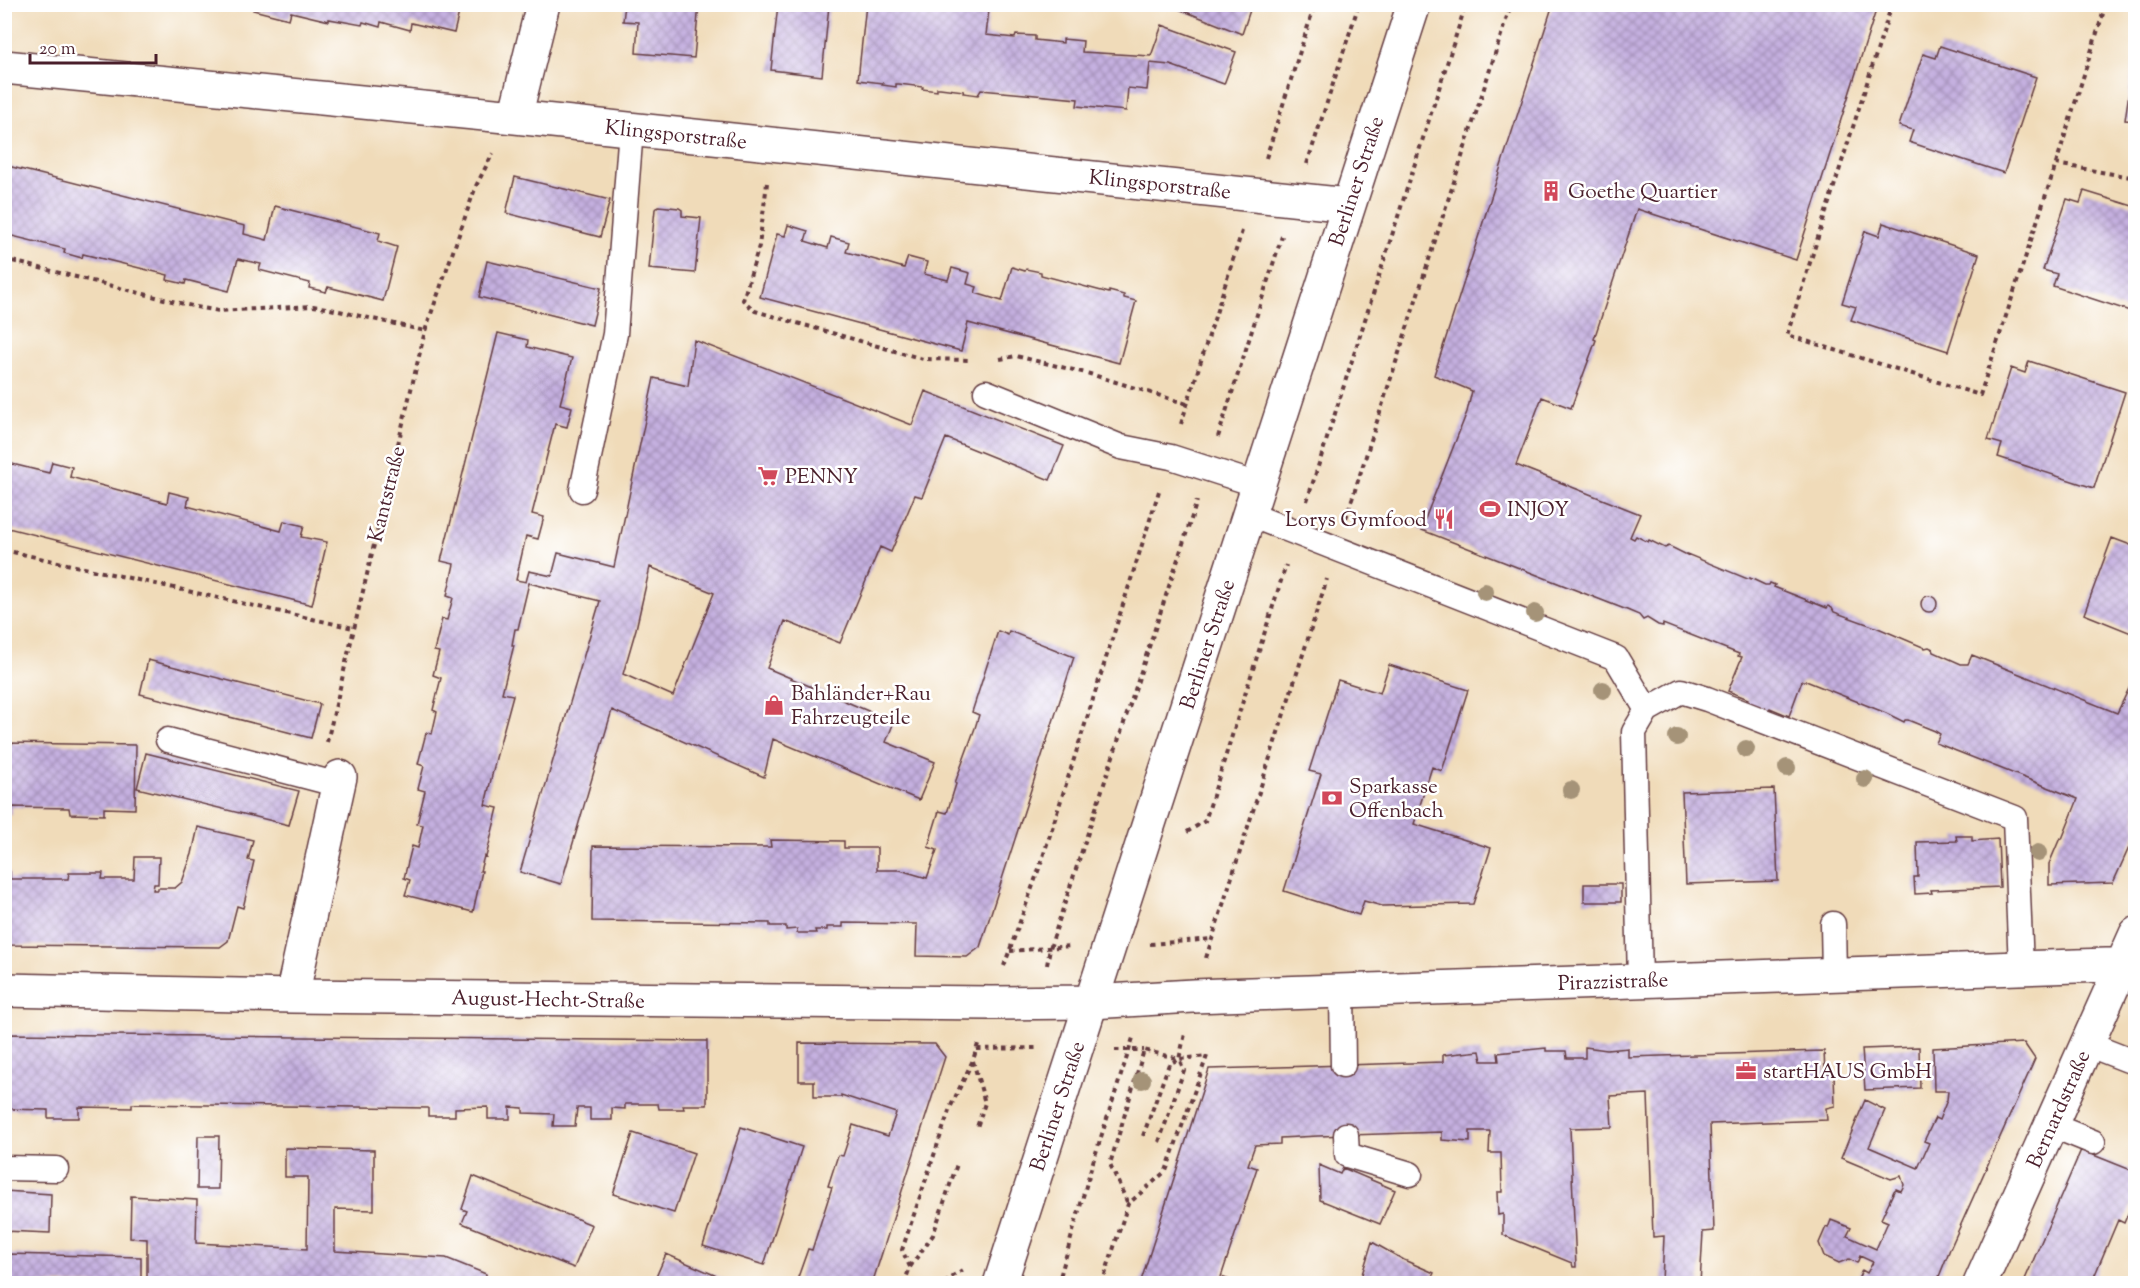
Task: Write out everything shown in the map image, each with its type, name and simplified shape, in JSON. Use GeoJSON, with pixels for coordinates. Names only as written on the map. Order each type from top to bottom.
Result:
{"type":"FeatureCollection","features":[{"type":"Feature","properties":{"kind":"street"},"geometry":{"type":"LineString","coordinates":[[515,117],[543,4]]}},
{"type":"Feature","properties":{"kind":"street","name":"Berliner Straße"},"geometry":{"type":"LineString","coordinates":[[1000,1284],[1413,4]]}},
{"type":"Feature","properties":{"kind":"street","name":"Klingsporstraße"},"geometry":{"type":"LineString","coordinates":[[4,67],[515,117],[1348,205]]}},
{"type":"Feature","properties":{"kind":"street"},"geometry":{"type":"LineString","coordinates":[[292,996],[340,781]]}},
{"type":"Feature","properties":{"kind":"street","name":"Bernardstraße"},"geometry":{"type":"LineString","coordinates":[[1980,1284],[2087,1044],[2129,964],[2136,934]]}},
{"type":"Feature","properties":{"kind":"street","name":"Pirazzistraße"},"geometry":{"type":"LineString","coordinates":[[1091,1002],[1193,996],[2129,964]]}},
{"type":"Feature","properties":{"kind":"street","name":"August-Hecht-Straße"},"geometry":{"type":"LineString","coordinates":[[4,990],[292,996],[1091,1002]]}},
{"type":"Feature","properties":{"kind":"lane"},"geometry":{"type":"LineString","coordinates":[[582,490],[615,334],[631,129]]}},
{"type":"Feature","properties":{"kind":"lane"},"geometry":{"type":"LineString","coordinates":[[986,392],[1121,447],[1171,457],[1208,468],[1297,533],[1616,657],[1647,710]]}},
{"type":"Feature","properties":{"kind":"lane"},"geometry":{"type":"LineString","coordinates":[[1640,980],[1634,732],[1647,710],[1681,691],[2015,818],[2021,968]]}},
{"type":"Feature","properties":{"kind":"lane"},"geometry":{"type":"LineString","coordinates":[[168,740],[340,781]]}},
{"type":"Feature","properties":{"kind":"lane"},"geometry":{"type":"LineString","coordinates":[[1833,924],[1833,974]]}},
{"type":"Feature","properties":{"kind":"lane"},"geometry":{"type":"LineString","coordinates":[[1342,991],[1343,1065]]}},
{"type":"Feature","properties":{"kind":"lane"},"geometry":{"type":"LineString","coordinates":[[2087,1044],[2128,1060]]}},
{"type":"Feature","properties":{"kind":"lane"},"geometry":{"type":"LineString","coordinates":[[2051,1125],[2093,1142]]}},
{"type":"Feature","properties":{"kind":"lane"},"geometry":{"type":"LineString","coordinates":[[1346,1135],[1347,1155],[1410,1174]]}},
{"type":"Feature","properties":{"kind":"lane"},"geometry":{"type":"LineString","coordinates":[[4,1168],[56,1169]]}},
{"type":"Feature","properties":{"kind":"path"},"geometry":{"type":"LineString","coordinates":[[910,1267],[902,1250],[950,1108],[973,1060],[1041,863],[1315,4]]}},
{"type":"Feature","properties":{"kind":"path"},"geometry":{"type":"LineString","coordinates":[[1305,172],[1359,4]]}},
{"type":"Feature","properties":{"kind":"path"},"geometry":{"type":"LineString","coordinates":[[1182,836],[1205,821],[1466,4]]}},
{"type":"Feature","properties":{"kind":"path"},"geometry":{"type":"LineString","coordinates":[[1193,996],[1511,4]]}},
{"type":"Feature","properties":{"kind":"path"},"geometry":{"type":"LineString","coordinates":[[1892,4],[1787,336],[1980,394],[2106,4]]}},
{"type":"Feature","properties":{"kind":"path","name":"Kantstraße"},"geometry":{"type":"LineString","coordinates":[[340,781],[327,741],[425,331],[476,186],[515,117]]}},
{"type":"Feature","properties":{"kind":"path"},"geometry":{"type":"LineString","coordinates":[[772,144],[759,246],[743,300],[755,310],[923,359],[975,360]]}},
{"type":"Feature","properties":{"kind":"path"},"geometry":{"type":"LineString","coordinates":[[2056,164],[2136,178]]}},
{"type":"Feature","properties":{"kind":"path"},"geometry":{"type":"LineString","coordinates":[[1047,967],[1050,948],[1282,238]]}},
{"type":"Feature","properties":{"kind":"path"},"geometry":{"type":"LineString","coordinates":[[4,259],[219,311],[313,306],[425,331]]}},
{"type":"Feature","properties":{"kind":"path"},"geometry":{"type":"LineString","coordinates":[[996,359],[1016,356],[1090,374],[1187,404]]}},
{"type":"Feature","properties":{"kind":"path"},"geometry":{"type":"LineString","coordinates":[[4,550],[353,628]]}},
{"type":"Feature","properties":{"kind":"path"},"geometry":{"type":"LineString","coordinates":[[1128,1204],[1110,1164],[1144,1050],[1179,1059]]}},
{"type":"Feature","properties":{"kind":"path"},"geometry":{"type":"LineString","coordinates":[[1102,1284],[1128,1204],[1166,1171],[1206,1056],[1179,1059],[1168,1064],[1143,1136]]}},
{"type":"Feature","properties":{"kind":"path"},"geometry":{"type":"LineString","coordinates":[[1159,1142],[1184,1070],[1179,1059]]}},
{"type":"Feature","properties":{"kind":"path"},"geometry":{"type":"LineString","coordinates":[[973,1060],[985,1103],[977,1127]]}},
{"type":"Feature","properties":{"kind":"path"},"geometry":{"type":"LineString","coordinates":[[1058,1284],[1092,1165],[1122,1076]]}},
{"type":"Feature","properties":{"kind":"path"},"geometry":{"type":"LineString","coordinates":[[904,1284],[910,1267],[933,1235],[957,1164]]}},
{"type":"Feature","properties":{"kind":"building"},"geometry":{"type":"Polygon","coordinates":[[[254,4],[461,4],[454,33],[411,23],[410,30],[381,22],[380,27],[363,22],[362,25],[329,19],[329,21],[291,12],[289,19],[253,10],[254,4]]]}},
{"type":"Feature","properties":{"kind":"building"},"geometry":{"type":"Polygon","coordinates":[[[625,4],[699,4],[694,58],[636,53],[638,22],[623,21],[625,4]]]}},
{"type":"Feature","properties":{"kind":"building"},"geometry":{"type":"Polygon","coordinates":[[[778,4],[829,5],[822,76],[771,70],[778,4]]]}},
{"type":"Feature","properties":{"kind":"building"},"geometry":{"type":"Polygon","coordinates":[[[866,4],[931,4],[989,10],[986,35],[1015,38],[1016,35],[1035,36],[1035,40],[1063,43],[1063,39],[1083,41],[1082,52],[1151,56],[1162,25],[1236,52],[1224,84],[1170,65],[1150,63],[1147,90],[1128,88],[1126,111],[1077,106],[1078,99],[981,90],[978,95],[963,93],[964,91],[937,88],[937,91],[899,84],[896,84],[896,87],[858,80],[866,4]]]}},
{"type":"Feature","properties":{"kind":"building"},"geometry":{"type":"Polygon","coordinates":[[[1166,4],[1252,4],[1242,34],[1166,4]]]}},
{"type":"Feature","properties":{"kind":"building"},"geometry":{"type":"Polygon","coordinates":[[[1553,4],[1878,4],[1796,260],[1637,209],[1594,339],[1596,340],[1571,408],[1542,397],[1516,465],[1640,514],[1630,537],[1634,539],[1636,536],[1665,548],[1669,546],[1750,580],[1750,578],[1765,585],[1770,583],[1775,585],[1774,587],[1827,608],[1828,606],[1834,612],[1925,648],[1929,647],[1934,652],[1961,664],[1968,664],[1972,655],[2117,713],[2136,674],[2136,832],[2113,883],[2049,885],[2049,864],[2078,799],[1936,743],[1940,734],[1935,731],[1908,720],[1904,722],[1806,681],[1802,681],[1789,716],[1770,708],[1768,713],[1746,704],[1748,699],[1728,691],[1742,657],[1738,656],[1739,654],[1663,624],[1663,626],[1658,625],[1647,618],[1643,620],[1639,615],[1627,610],[1419,529],[1423,524],[1467,412],[1472,391],[1434,375],[1553,4]]]}},
{"type":"Feature","properties":{"kind":"building"},"geometry":{"type":"Polygon","coordinates":[[[1940,46],[2036,77],[2004,173],[1909,142],[1913,130],[1899,126],[1923,54],[1936,58],[1940,46]]]}},
{"type":"Feature","properties":{"kind":"building"},"geometry":{"type":"Polygon","coordinates":[[[2134,59],[2136,59],[2136,121],[2125,120],[2134,59]]]}},
{"type":"Feature","properties":{"kind":"building"},"geometry":{"type":"Polygon","coordinates":[[[4,165],[245,226],[244,234],[267,240],[275,206],[380,233],[378,241],[397,247],[383,301],[328,287],[326,292],[309,288],[310,283],[259,270],[261,264],[238,259],[229,291],[186,280],[185,284],[167,280],[168,275],[83,254],[82,258],[64,253],[65,249],[4,234],[4,165]]]}},
{"type":"Feature","properties":{"kind":"building"},"geometry":{"type":"Polygon","coordinates":[[[515,177],[610,200],[600,237],[506,213],[515,177]]]}},
{"type":"Feature","properties":{"kind":"building"},"geometry":{"type":"Polygon","coordinates":[[[2084,191],[2136,207],[2136,313],[2053,286],[2057,274],[2043,270],[2067,199],[2080,203],[2084,191]]]}},
{"type":"Feature","properties":{"kind":"building"},"geometry":{"type":"Polygon","coordinates":[[[658,206],[679,208],[682,210],[682,216],[701,218],[695,273],[649,269],[655,209],[658,206]]]}},
{"type":"Feature","properties":{"kind":"building"},"geometry":{"type":"Polygon","coordinates":[[[1883,223],[1979,254],[1948,351],[1851,320],[1856,307],[1842,303],[1865,231],[1879,236],[1883,223]]]}},
{"type":"Feature","properties":{"kind":"building"},"geometry":{"type":"Polygon","coordinates":[[[788,225],[808,231],[805,241],[828,248],[831,237],[849,242],[846,252],[904,268],[908,257],[927,262],[924,274],[948,280],[952,268],[970,273],[967,284],[977,287],[975,293],[1002,301],[1012,267],[1041,272],[1041,275],[1124,295],[1124,298],[1136,301],[1119,363],[968,323],[961,351],[760,297],[777,234],[785,236],[788,225]]]}},
{"type":"Feature","properties":{"kind":"building"},"geometry":{"type":"Polygon","coordinates":[[[487,261],[601,288],[592,325],[479,297],[487,261]]]}},
{"type":"Feature","properties":{"kind":"building"},"geometry":{"type":"Polygon","coordinates":[[[498,333],[528,340],[527,347],[572,358],[560,404],[572,407],[567,427],[555,424],[532,514],[544,517],[538,539],[526,536],[516,580],[526,582],[529,571],[552,576],[558,553],[614,567],[654,378],[688,386],[694,340],[912,425],[925,391],[1064,446],[1050,480],[946,438],[922,497],[915,495],[891,552],[880,547],[840,643],[785,621],[767,668],[894,722],[886,742],[935,762],[919,800],[773,739],[764,777],[612,710],[561,884],[520,872],[600,601],[529,583],[518,629],[515,629],[512,645],[514,645],[502,693],[513,695],[485,805],[498,808],[486,857],[484,856],[480,871],[482,871],[473,912],[405,895],[410,880],[404,878],[412,846],[418,848],[423,825],[417,824],[425,791],[418,789],[424,766],[418,764],[426,733],[432,734],[437,712],[433,710],[441,678],[433,675],[439,652],[434,651],[442,619],[447,620],[453,598],[447,596],[454,564],[441,561],[498,333]],[[650,567],[623,674],[673,696],[714,593],[650,567]]]}},
{"type":"Feature","properties":{"kind":"building"},"geometry":{"type":"Polygon","coordinates":[[[2029,361],[2125,392],[2094,488],[1998,457],[2002,444],[1988,440],[2011,368],[2025,373],[2029,361]]]}},
{"type":"Feature","properties":{"kind":"building"},"geometry":{"type":"Polygon","coordinates":[[[4,462],[49,473],[52,462],[72,467],[70,477],[167,503],[169,492],[189,497],[187,506],[281,531],[284,521],[304,526],[301,537],[327,542],[312,605],[4,527],[4,462]]]}},
{"type":"Feature","properties":{"kind":"building"},"geometry":{"type":"Polygon","coordinates":[[[2112,538],[2136,547],[2136,635],[2084,614],[2112,538]]]}},
{"type":"Feature","properties":{"kind":"building"},"geometry":{"type":"Polygon","coordinates":[[[1929,596],[1935,598],[1937,604],[1935,610],[1929,612],[1923,610],[1921,604],[1923,598],[1929,596]]]}},
{"type":"Feature","properties":{"kind":"building"},"geometry":{"type":"Polygon","coordinates":[[[998,631],[1008,635],[1009,631],[1074,657],[980,947],[967,957],[916,956],[917,924],[843,923],[843,927],[827,927],[827,930],[815,930],[816,933],[797,933],[797,929],[786,930],[786,926],[770,926],[770,923],[592,921],[593,846],[771,847],[770,840],[844,841],[844,848],[877,848],[877,870],[900,870],[927,878],[937,850],[928,847],[939,811],[947,813],[975,728],[979,715],[972,712],[998,631]]]}},
{"type":"Feature","properties":{"kind":"building"},"geometry":{"type":"Polygon","coordinates":[[[148,660],[320,704],[311,738],[140,694],[148,660]]]}},
{"type":"Feature","properties":{"kind":"building"},"geometry":{"type":"Polygon","coordinates":[[[1389,665],[1468,690],[1442,771],[1432,767],[1414,824],[1491,848],[1473,904],[1382,906],[1364,901],[1359,915],[1284,891],[1321,774],[1309,771],[1338,680],[1380,693],[1389,665]]]}},
{"type":"Feature","properties":{"kind":"building"},"geometry":{"type":"Polygon","coordinates":[[[4,743],[136,745],[135,809],[104,808],[104,815],[70,814],[69,808],[11,807],[11,814],[4,814],[4,743]]]}},
{"type":"Feature","properties":{"kind":"building"},"geometry":{"type":"Polygon","coordinates":[[[146,753],[299,791],[289,825],[137,788],[146,753]]]}},
{"type":"Feature","properties":{"kind":"building"},"geometry":{"type":"Polygon","coordinates":[[[1774,789],[1778,881],[1686,884],[1682,792],[1774,789]]]}},
{"type":"Feature","properties":{"kind":"building"},"geometry":{"type":"Polygon","coordinates":[[[198,827],[253,840],[248,860],[254,861],[243,908],[237,906],[228,941],[220,947],[4,945],[4,872],[10,872],[10,879],[68,879],[69,873],[103,873],[102,879],[134,879],[135,857],[159,857],[158,884],[154,884],[153,890],[175,888],[182,882],[198,827]]]}},
{"type":"Feature","properties":{"kind":"building"},"geometry":{"type":"Polygon","coordinates":[[[1956,836],[1972,836],[1972,841],[1998,839],[2000,887],[1931,890],[1932,893],[1915,894],[1914,877],[1918,877],[1917,842],[1957,841],[1956,836]]]}},
{"type":"Feature","properties":{"kind":"building"},"geometry":{"type":"Polygon","coordinates":[[[1584,884],[1621,884],[1621,902],[1584,902],[1584,884]]]}},
{"type":"Feature","properties":{"kind":"building"},"geometry":{"type":"Polygon","coordinates":[[[5,1034],[707,1041],[707,1105],[683,1105],[684,1109],[659,1109],[658,1104],[625,1104],[625,1109],[612,1108],[612,1120],[590,1120],[590,1108],[577,1108],[575,1126],[553,1126],[554,1114],[523,1113],[523,1108],[510,1107],[510,1119],[488,1119],[488,1107],[455,1108],[455,1116],[428,1116],[428,1108],[132,1104],[132,1108],[79,1107],[79,1118],[48,1118],[48,1110],[5,1109],[5,1034]]]}},
{"type":"Feature","properties":{"kind":"building"},"geometry":{"type":"Polygon","coordinates":[[[799,1043],[935,1044],[945,1057],[872,1284],[802,1284],[803,1282],[797,1280],[808,1249],[812,1250],[832,1187],[828,1186],[838,1155],[843,1156],[853,1125],[888,1136],[896,1113],[841,1095],[841,1097],[814,1097],[814,1081],[799,1081],[799,1043]]]}},
{"type":"Feature","properties":{"kind":"building"},"geometry":{"type":"Polygon","coordinates":[[[2024,1043],[2035,1059],[1936,1284],[1856,1284],[1862,1270],[1867,1273],[1873,1262],[1860,1256],[1857,1263],[1849,1259],[1839,1263],[1824,1256],[1819,1243],[1826,1227],[1828,1228],[1831,1220],[1851,1228],[1847,1236],[1876,1249],[1888,1222],[1881,1219],[1894,1191],[1896,1189],[1901,1191],[1904,1185],[1901,1176],[1891,1179],[1841,1158],[1865,1100],[1885,1110],[1869,1147],[1918,1168],[1929,1143],[1924,1141],[1935,1118],[1939,1120],[1947,1100],[1948,1091],[1934,1091],[1933,1048],[2024,1043]]]}},
{"type":"Feature","properties":{"kind":"building"},"geometry":{"type":"Polygon","coordinates":[[[1585,1047],[1607,1050],[1628,1048],[1628,1057],[1824,1051],[1825,1073],[1834,1073],[1835,1106],[1826,1108],[1827,1120],[1710,1124],[1714,1231],[1703,1232],[1700,1284],[1662,1282],[1664,1236],[1653,1237],[1648,1094],[1610,1096],[1612,1127],[1570,1128],[1576,1267],[1573,1267],[1572,1263],[1503,1235],[1503,1214],[1498,1215],[1497,1192],[1502,1192],[1501,1153],[1489,1153],[1490,1131],[1470,1131],[1470,1142],[1442,1140],[1442,1132],[1318,1136],[1280,1138],[1280,1144],[1255,1145],[1248,1165],[1257,1168],[1221,1277],[1230,1280],[1229,1284],[1140,1284],[1209,1069],[1443,1062],[1443,1055],[1480,1051],[1482,1061],[1499,1061],[1498,1053],[1546,1048],[1546,1051],[1566,1051],[1567,1058],[1585,1058],[1585,1047]]]}},
{"type":"Feature","properties":{"kind":"building"},"geometry":{"type":"Polygon","coordinates":[[[1919,1047],[1920,1088],[1865,1090],[1862,1049],[1919,1047]]]}},
{"type":"Feature","properties":{"kind":"building"},"geometry":{"type":"Polygon","coordinates":[[[741,1127],[802,1147],[764,1265],[703,1246],[741,1127]]]}},
{"type":"Feature","properties":{"kind":"building"},"geometry":{"type":"Polygon","coordinates":[[[633,1133],[694,1153],[674,1213],[613,1194],[633,1133]]]}},
{"type":"Feature","properties":{"kind":"building"},"geometry":{"type":"Polygon","coordinates":[[[198,1136],[219,1136],[218,1189],[197,1189],[198,1136]]]}},
{"type":"Feature","properties":{"kind":"building"},"geometry":{"type":"Polygon","coordinates":[[[285,1148],[374,1150],[374,1210],[335,1209],[335,1251],[446,1258],[486,1274],[486,1284],[147,1284],[147,1239],[130,1238],[131,1196],[197,1200],[196,1243],[307,1249],[308,1177],[285,1177],[285,1148]]]}},
{"type":"Feature","properties":{"kind":"building"},"geometry":{"type":"Polygon","coordinates":[[[2081,1150],[2136,1172],[2136,1195],[2124,1223],[2118,1220],[2091,1284],[2023,1284],[2081,1150]]]}},
{"type":"Feature","properties":{"kind":"building"},"geometry":{"type":"Polygon","coordinates":[[[1319,1165],[1340,1174],[1343,1168],[1395,1190],[1380,1224],[1320,1200],[1319,1165]]]}},
{"type":"Feature","properties":{"kind":"building"},"geometry":{"type":"Polygon","coordinates":[[[473,1176],[592,1225],[574,1268],[462,1223],[467,1211],[462,1209],[473,1176]]]}},
{"type":"Feature","properties":{"kind":"building"},"geometry":{"type":"Polygon","coordinates":[[[4,1191],[51,1194],[50,1233],[4,1231],[4,1191]]]}},
{"type":"Feature","properties":{"kind":"building"},"geometry":{"type":"Polygon","coordinates":[[[1372,1242],[1434,1273],[1429,1284],[1359,1284],[1372,1242]]]}},
{"type":"Feature","properties":{"kind":"building"},"geometry":{"type":"Polygon","coordinates":[[[4,1254],[141,1257],[141,1284],[4,1284],[4,1254]]]}},
{"type":"Feature","properties":{"kind":"building"},"geometry":{"type":"Polygon","coordinates":[[[666,1254],[726,1280],[725,1284],[653,1284],[666,1254]]]}},
{"type":"Feature","properties":{"kind":"place","name":"Goethe Quartier"},"geometry":{"type":"Point","coordinates":[1551,191]}},
{"type":"Feature","properties":{"kind":"place","name":"PENNY"},"geometry":{"type":"Point","coordinates":[768,476]}},
{"type":"Feature","properties":{"kind":"place","name":"INJOY"},"geometry":{"type":"Point","coordinates":[1490,509]}},
{"type":"Feature","properties":{"kind":"place","name":"Lorys Gymfood"},"geometry":{"type":"Point","coordinates":[1444,519]}},
{"type":"Feature","properties":{"kind":"place","name":"Bahländer+Rau Fahrzeugteile"},"geometry":{"type":"Point","coordinates":[774,705]}},
{"type":"Feature","properties":{"kind":"place","name":"Sparkasse Offenbach"},"geometry":{"type":"Point","coordinates":[1332,798]}},
{"type":"Feature","properties":{"kind":"place","name":"startHAUS GmbH"},"geometry":{"type":"Point","coordinates":[1746,1071]}}]}
